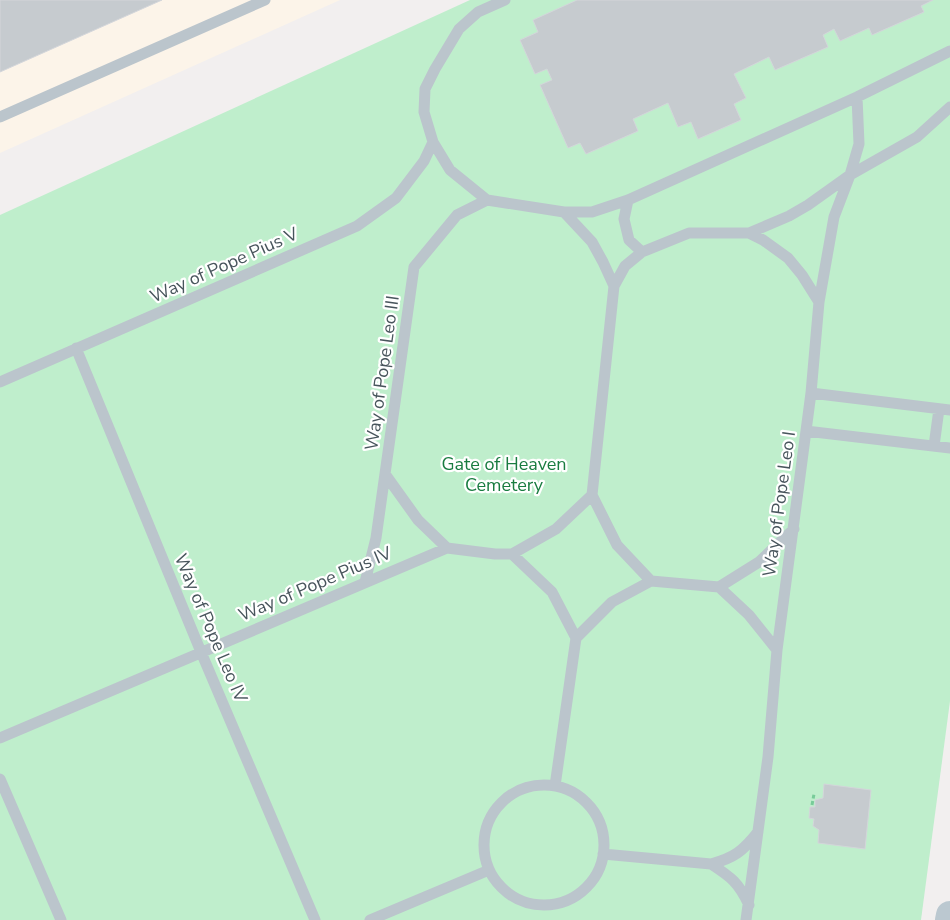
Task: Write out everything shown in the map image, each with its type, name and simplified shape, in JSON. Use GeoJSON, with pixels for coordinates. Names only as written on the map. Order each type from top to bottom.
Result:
{"type":"FeatureCollection","features":[{"type":"Feature","properties":{"kind":"main road"},"geometry":{"type":"LineString","coordinates":[[949,920],[950,915]]}},
{"type":"Feature","properties":{"kind":"lane"},"geometry":{"type":"LineString","coordinates":[[0,117],[265,0]]}},
{"type":"Feature","properties":{"kind":"lane"},"geometry":{"type":"LineString","coordinates":[[505,0],[478,12],[459,29],[425,88],[424,112],[433,142],[450,170],[487,200],[564,212],[592,212],[628,200],[950,52]]}},
{"type":"Feature","properties":{"kind":"lane","name":"Way of Pope Leo I"},"geometry":{"type":"LineString","coordinates":[[746,920],[760,831],[777,650],[811,393],[820,302],[834,217],[850,175],[859,144],[857,96]]}},
{"type":"Feature","properties":{"kind":"lane"},"geometry":{"type":"LineString","coordinates":[[651,581],[617,545],[592,495],[614,286],[625,266],[642,252],[689,234],[749,233],[789,216],[850,175],[917,137],[950,107]]}},
{"type":"Feature","properties":{"kind":"lane","name":"Way of Pope Pius V"},"geometry":{"type":"LineString","coordinates":[[0,382],[357,226],[396,198],[424,161],[433,142]]}},
{"type":"Feature","properties":{"kind":"lane","name":"Way of Pope Leo III"},"geometry":{"type":"LineString","coordinates":[[365,582],[376,538],[414,267],[457,215],[487,200]]}},
{"type":"Feature","properties":{"kind":"lane"},"geometry":{"type":"LineString","coordinates":[[628,200],[624,219],[629,240],[642,252]]}},
{"type":"Feature","properties":{"kind":"lane"},"geometry":{"type":"LineString","coordinates":[[564,212],[592,242],[614,286]]}},
{"type":"Feature","properties":{"kind":"lane"},"geometry":{"type":"LineString","coordinates":[[749,233],[764,240],[788,258],[820,302]]}},
{"type":"Feature","properties":{"kind":"lane","name":"Way of Pope Leo IV"},"geometry":{"type":"LineString","coordinates":[[76,348],[201,652],[316,920]]}},
{"type":"Feature","properties":{"kind":"lane"},"geometry":{"type":"LineString","coordinates":[[811,393],[945,409],[934,446]]}},
{"type":"Feature","properties":{"kind":"lane"},"geometry":{"type":"LineString","coordinates":[[806,431],[950,448]]}},
{"type":"Feature","properties":{"kind":"lane"},"geometry":{"type":"LineString","coordinates":[[385,474],[418,520],[448,548]]}},
{"type":"Feature","properties":{"kind":"lane"},"geometry":{"type":"LineString","coordinates":[[555,786],[576,638],[552,592],[512,554],[556,529],[592,495]]}},
{"type":"Feature","properties":{"kind":"lane"},"geometry":{"type":"LineString","coordinates":[[576,638],[612,602],[651,581],[719,587],[759,562],[794,529]]}},
{"type":"Feature","properties":{"kind":"lane","name":"Way of Pope Pius IV"},"geometry":{"type":"LineString","coordinates":[[0,738],[448,548],[495,554],[512,554]]}},
{"type":"Feature","properties":{"kind":"lane"},"geometry":{"type":"LineString","coordinates":[[719,587],[749,615],[777,650]]}},
{"type":"Feature","properties":{"kind":"lane"},"geometry":{"type":"LineString","coordinates":[[0,778],[61,920]]}},
{"type":"Feature","properties":{"kind":"lane"},"geometry":{"type":"LineString","coordinates":[[536,785],[555,786],[573,792],[587,803],[597,818],[603,835],[603,854],[597,872],[586,888],[570,899],[552,905],[533,905],[515,898],[500,886],[489,870],[484,852],[485,834],[491,816],[503,801],[518,790],[536,785]]}},
{"type":"Feature","properties":{"kind":"lane"},"geometry":{"type":"LineString","coordinates":[[603,854],[711,864],[729,859],[746,848],[760,831]]}},
{"type":"Feature","properties":{"kind":"lane"},"geometry":{"type":"LineString","coordinates":[[711,864],[733,878],[742,890],[749,905]]}},
{"type":"Feature","properties":{"kind":"lane"},"geometry":{"type":"LineString","coordinates":[[370,920],[489,870]]}},
{"type":"Feature","properties":{"kind":"path"},"geometry":{"type":"LineString","coordinates":[[812,805],[814,794]]}},
{"type":"Feature","properties":{"kind":"shaded area"},"geometry":{"type":"Polygon","coordinates":[[[0,0],[340,0],[0,153],[0,0]]]}},
{"type":"Feature","properties":{"kind":"green space","name":"Gate of Heaven Cemetery"},"geometry":{"type":"Polygon","coordinates":[[[470,0],[950,0],[950,701],[921,920],[0,920],[0,215],[470,0]]]}},
{"type":"Feature","properties":{"kind":"building"},"geometry":{"type":"Polygon","coordinates":[[[0,0],[162,0],[0,72],[0,0]]]}},
{"type":"Feature","properties":{"kind":"building"},"geometry":{"type":"Polygon","coordinates":[[[577,0],[933,0],[921,6],[924,12],[872,35],[869,28],[840,41],[834,29],[823,35],[828,47],[775,70],[769,57],[734,74],[746,98],[734,104],[741,120],[698,139],[691,122],[678,127],[668,103],[633,119],[638,131],[586,154],[580,143],[568,148],[540,85],[552,80],[547,69],[535,74],[520,40],[538,32],[533,20],[577,0]]]}},
{"type":"Feature","properties":{"kind":"building"},"geometry":{"type":"Polygon","coordinates":[[[824,784],[871,790],[865,849],[818,843],[819,830],[813,826],[814,819],[809,818],[810,807],[815,807],[815,800],[823,798],[824,784]]]}}]}
